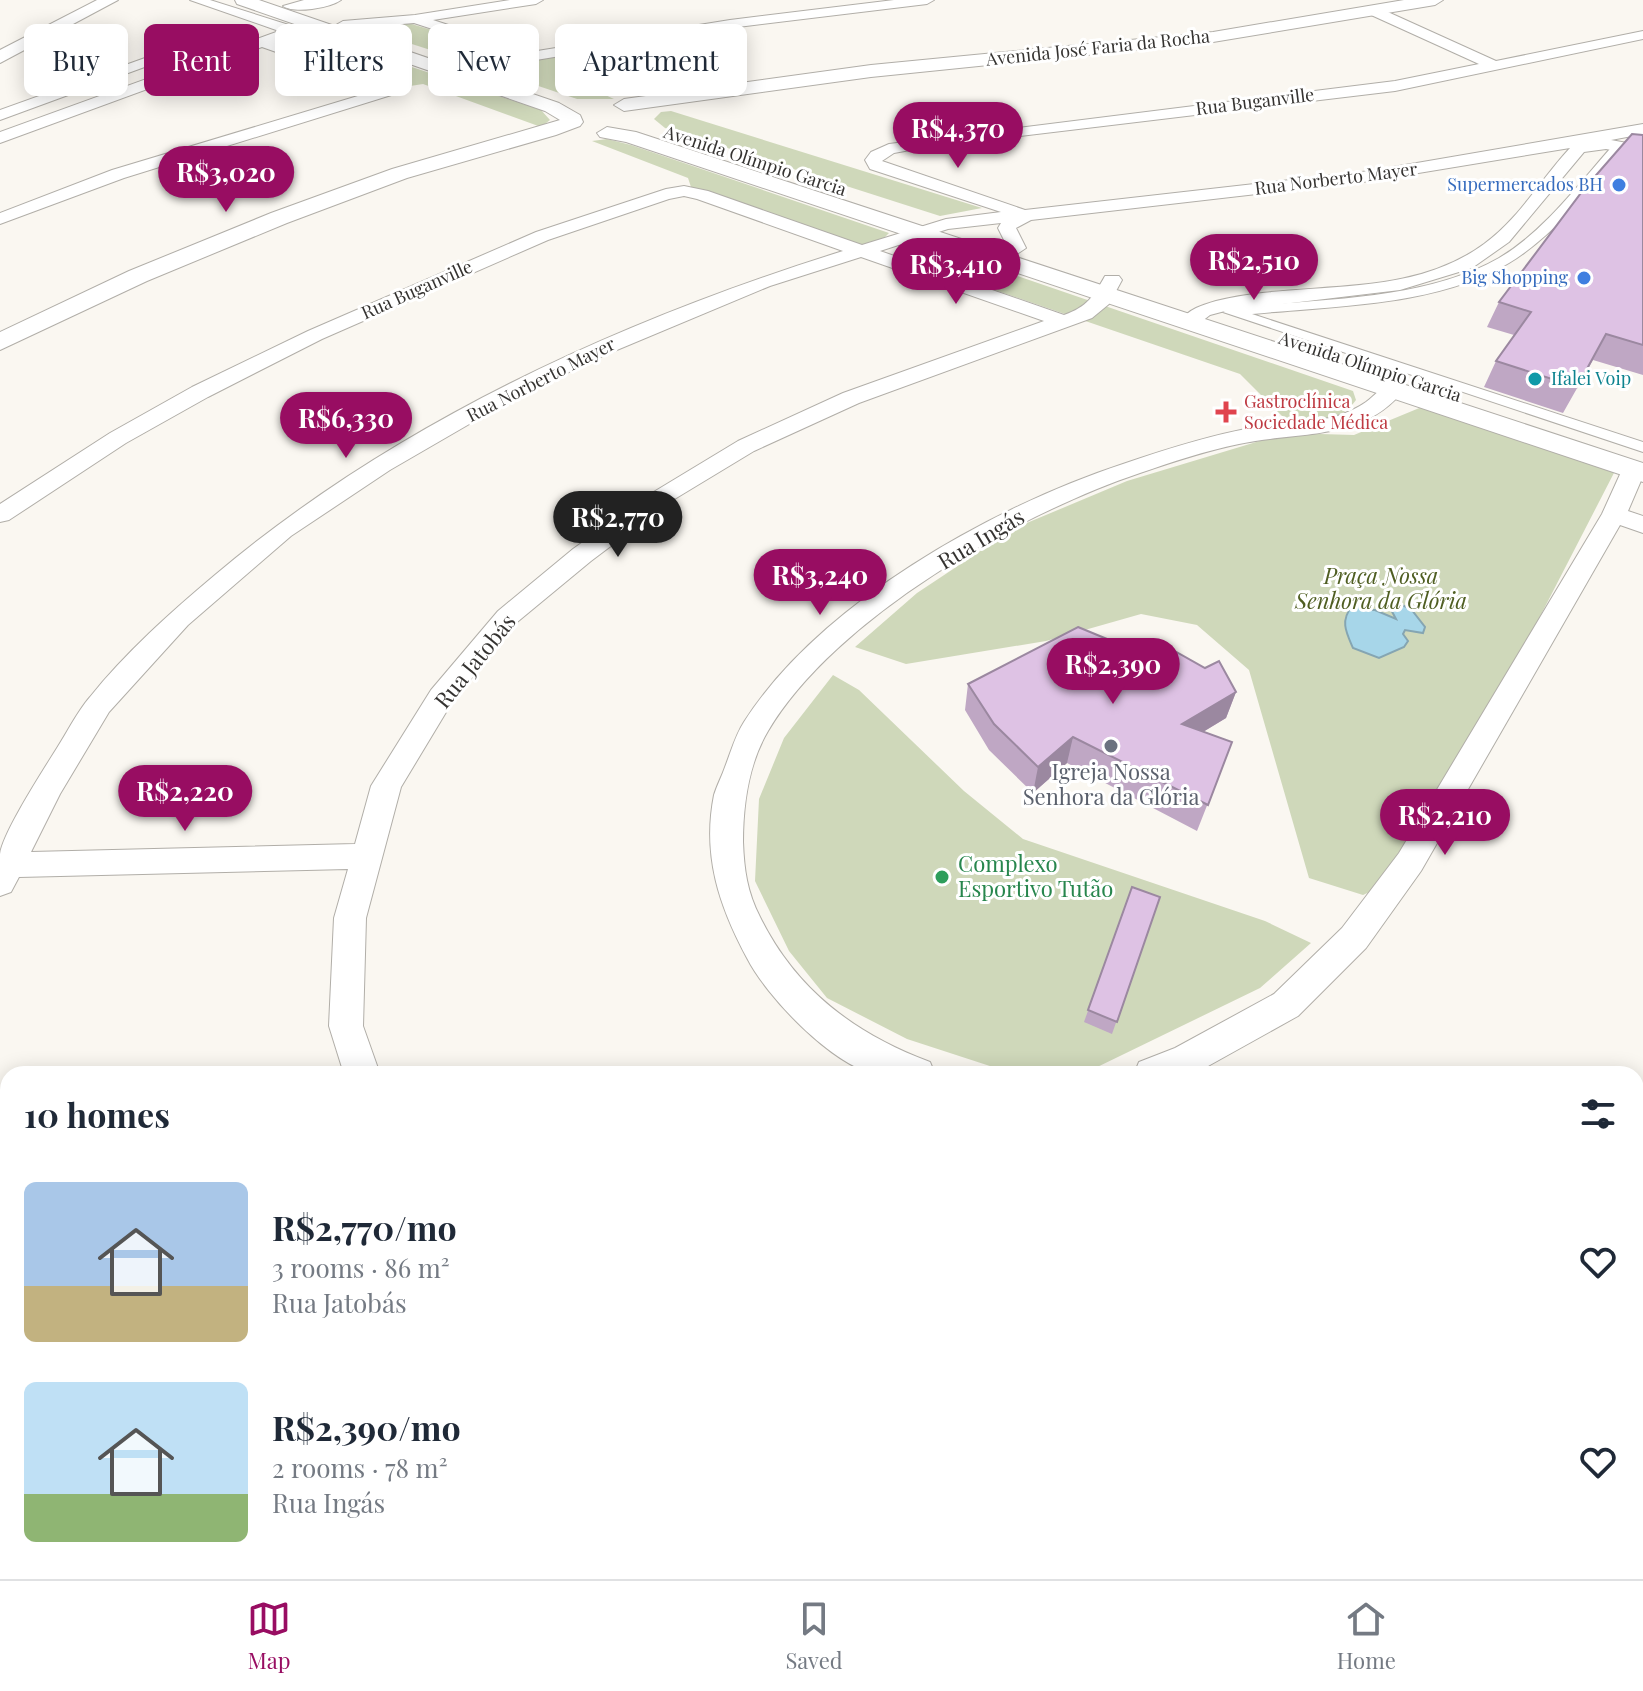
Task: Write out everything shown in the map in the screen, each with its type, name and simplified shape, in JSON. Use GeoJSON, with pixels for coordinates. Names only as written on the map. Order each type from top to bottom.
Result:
{"type":"FeatureCollection","features":[{"type":"Feature","properties":{"kind":"street"},"geometry":{"type":"LineString","coordinates":[[0,41],[81,0]]}},
{"type":"Feature","properties":{"kind":"street"},"geometry":{"type":"LineString","coordinates":[[0,57],[110,0]]}},
{"type":"Feature","properties":{"kind":"street"},"geometry":{"type":"LineString","coordinates":[[197,0],[275,26]]}},
{"type":"Feature","properties":{"kind":"street"},"geometry":{"type":"LineString","coordinates":[[243,0],[312,24]]}},
{"type":"Feature","properties":{"kind":"street"},"geometry":{"type":"LineString","coordinates":[[281,3],[334,0]]}},
{"type":"Feature","properties":{"kind":"street"},"geometry":{"type":"LineString","coordinates":[[355,24],[415,19],[536,0]]}},
{"type":"Feature","properties":{"kind":"street"},"geometry":{"type":"LineString","coordinates":[[415,19],[530,57],[746,21],[927,0]]}},
{"type":"Feature","properties":{"kind":"street","name":"Avenida José Faria da Rocha"},"geometry":{"type":"LineString","coordinates":[[0,342],[73,305],[228,238],[375,182],[592,110],[871,71],[1213,37],[1435,0]]}},
{"type":"Feature","properties":{"kind":"street"},"geometry":{"type":"LineString","coordinates":[[281,3],[340,24]]}},
{"type":"Feature","properties":{"kind":"street"},"geometry":{"type":"LineString","coordinates":[[1374,11],[1497,67]]}},
{"type":"Feature","properties":{"kind":"street"},"geometry":{"type":"LineString","coordinates":[[250,24],[259,21]]}},
{"type":"Feature","properties":{"kind":"street","name":"Rua Buganville"},"geometry":{"type":"LineString","coordinates":[[1027,215],[876,165],[873,160],[876,155],[921,143],[1395,86],[1643,35]]}},
{"type":"Feature","properties":{"kind":"street"},"geometry":{"type":"LineString","coordinates":[[0,138],[275,37]]}},
{"type":"Feature","properties":{"kind":"street"},"geometry":{"type":"LineString","coordinates":[[0,219],[118,174],[396,89],[262,42]]}},
{"type":"Feature","properties":{"kind":"street"},"geometry":{"type":"LineString","coordinates":[[412,49],[592,110]]}},
{"type":"Feature","properties":{"kind":"street"},"geometry":{"type":"LineString","coordinates":[[412,59],[563,111],[592,110]]}},
{"type":"Feature","properties":{"kind":"street"},"geometry":{"type":"LineString","coordinates":[[0,115],[144,62]]}},
{"type":"Feature","properties":{"kind":"street","name":"Avenida José Faria da Rocha"},"geometry":{"type":"LineString","coordinates":[[479,150],[565,134],[629,129],[667,110],[761,87]]}},
{"type":"Feature","properties":{"kind":"street"},"geometry":{"type":"LineString","coordinates":[[592,110],[584,131],[601,133]]}},
{"type":"Feature","properties":{"kind":"street","name":"Avenida Olímpio Garcia"},"geometry":{"type":"LineString","coordinates":[[592,110],[639,111],[643,120],[658,130],[1017,248],[1110,287]]}},
{"type":"Feature","properties":{"kind":"street","name":"Rua Norberto Mayer"},"geometry":{"type":"LineString","coordinates":[[4,874],[47,789],[99,705],[179,619],[282,531],[382,465],[489,403],[586,356],[736,292],[946,224],[1370,176],[1618,140],[1643,129]]}},
{"type":"Feature","properties":{"kind":"street","name":"Avenida Olímpio Garcia"},"geometry":{"type":"LineString","coordinates":[[601,133],[629,136],[918,231],[1110,287],[1641,462]]}},
{"type":"Feature","properties":{"kind":"street"},"geometry":{"type":"LineString","coordinates":[[1197,316],[1251,301],[1391,285],[1450,270],[1490,249],[1521,220],[1569,159],[1585,146],[1618,140],[1643,151]]}},
{"type":"Feature","properties":{"kind":"street"},"geometry":{"type":"LineString","coordinates":[[1618,140],[1541,230],[1506,259],[1476,275],[1416,291],[1230,312],[1641,462]]}},
{"type":"Feature","properties":{"kind":"street"},"geometry":{"type":"LineString","coordinates":[[1529,151],[1569,159]]}},
{"type":"Feature","properties":{"kind":"street","name":"Rua Buganville"},"geometry":{"type":"LineString","coordinates":[[0,515],[118,438],[186,399],[315,335],[530,241],[666,194],[684,191],[702,195],[863,249]]}},
{"type":"Feature","properties":{"kind":"street"},"geometry":{"type":"LineString","coordinates":[[1017,248],[1007,228],[1027,215]]}},
{"type":"Feature","properties":{"kind":"street"},"geometry":{"type":"LineString","coordinates":[[863,249],[1063,321]]}},
{"type":"Feature","properties":{"kind":"street","name":"Rua Jatobás"},"geometry":{"type":"LineString","coordinates":[[359,1066],[346,1026],[350,918],[364,856],[386,786],[441,697],[507,617],[582,555],[660,498],[746,446],[851,398],[1085,314],[1098,305],[1110,287]]}},
{"type":"Feature","properties":{"kind":"street"},"geometry":{"type":"LineString","coordinates":[[1197,316],[1394,388],[1641,462]]}},
{"type":"Feature","properties":{"kind":"street","name":"Rua Ingás"},"geometry":{"type":"LineString","coordinates":[[893,1066],[844,1037],[800,1003],[758,950],[731,888],[729,798],[754,730],[793,677],[832,640],[971,539],[1050,501],[1117,475],[1234,438],[1344,423],[1362,417],[1381,404],[1394,388]]}},
{"type":"Feature","properties":{"kind":"street"},"geometry":{"type":"LineString","coordinates":[[1171,1066],[1286,1005],[1354,938],[1410,862],[1614,514],[1641,462]]}},
{"type":"Feature","properties":{"kind":"street"},"geometry":{"type":"LineString","coordinates":[[1614,514],[1643,525]]}},
{"type":"Feature","properties":{"kind":"street"},"geometry":{"type":"LineString","coordinates":[[4,874],[364,856]]}},
{"type":"Feature","properties":{"kind":"green space"},"geometry":{"type":"Polygon","coordinates":[[[412,24],[428,29],[428,49],[412,44],[412,24]]]}},
{"type":"Feature","properties":{"kind":"green space"},"geometry":{"type":"Polygon","coordinates":[[[555,56],[555,92],[539,86],[539,59],[555,56]]]}},
{"type":"Feature","properties":{"kind":"green space"},"geometry":{"type":"Polygon","coordinates":[[[412,67],[428,72],[428,86],[412,86],[412,67]]]}},
{"type":"Feature","properties":{"kind":"green space"},"geometry":{"type":"Polygon","coordinates":[[[456,96],[499,96],[541,110],[550,120],[541,127],[456,96]]]}},
{"type":"Feature","properties":{"kind":"green space"},"geometry":{"type":"Polygon","coordinates":[[[568,96],[608,96],[614,99],[577,99],[568,96]]]}},
{"type":"Feature","properties":{"kind":"green space"},"geometry":{"type":"Polygon","coordinates":[[[671,111],[982,208],[940,216],[665,128],[654,119],[661,112],[671,111]]]}},
{"type":"Feature","properties":{"kind":"green space"},"geometry":{"type":"Polygon","coordinates":[[[607,139],[889,233],[882,240],[861,245],[691,187],[688,178],[592,141],[607,139]]]}},
{"type":"Feature","properties":{"kind":"green space"},"geometry":{"type":"Polygon","coordinates":[[[927,245],[1353,391],[1356,400],[1333,417],[1285,419],[1240,374],[907,260],[906,247],[927,245]]]}},
{"type":"Feature","properties":{"kind":"green space","name":"Praça Nossa Senhora da Glória"},"geometry":{"type":"Polygon","coordinates":[[[1429,404],[1616,469],[1497,700],[1385,885],[1363,895],[1309,878],[1249,670],[1197,625],[1141,614],[1046,641],[906,664],[855,647],[917,593],[1015,528],[1127,481],[1286,433],[1354,435],[1429,404]]]}},
{"type":"Feature","properties":{"kind":"green space","name":"Complexo Esportivo Tutão"},"geometry":{"type":"Polygon","coordinates":[[[833,675],[859,690],[964,791],[1023,839],[1265,921],[1311,943],[1260,988],[1099,1066],[990,1066],[907,1039],[827,998],[789,951],[755,881],[759,799],[784,738],[833,675]]]}},
{"type":"Feature","properties":{"kind":"water"},"geometry":{"type":"Polygon","coordinates":[[[1393,601],[1411,609],[1425,627],[1423,633],[1405,630],[1403,634],[1408,641],[1404,647],[1379,658],[1353,648],[1345,622],[1352,606],[1363,604],[1368,610],[1396,619],[1388,604],[1393,601]]]}},
{"type":"Feature","properties":{"kind":"building","name":"Big Shopping"},"geometry":{"type":"Polygon","coordinates":[[[1632,134],[1643,135],[1643,345],[1606,334],[1577,387],[1496,361],[1531,312],[1499,302],[1584,189],[1632,134]]]}},
{"type":"Feature","properties":{"kind":"building"},"geometry":{"type":"Polygon","coordinates":[[[1078,627],[1124,646],[1130,640],[1155,640],[1205,668],[1219,661],[1236,692],[1182,724],[1232,742],[1208,805],[1073,737],[1038,767],[994,724],[968,684],[1078,627]]]}},
{"type":"Feature","properties":{"kind":"building"},"geometry":{"type":"Polygon","coordinates":[[[1132,887],[1160,897],[1117,1022],[1088,1010],[1132,887]]]}},
{"type":"Feature","properties":{"kind":"place","name":"Supermercados BH"},"geometry":{"type":"Point","coordinates":[1619,185]}},
{"type":"Feature","properties":{"kind":"place","name":"Big Shopping"},"geometry":{"type":"Point","coordinates":[1584,278]}},
{"type":"Feature","properties":{"kind":"place","name":"Ifalei Voip"},"geometry":{"type":"Point","coordinates":[1535,379]}},
{"type":"Feature","properties":{"kind":"place","name":"Gastroclínica Sociedade Médica"},"geometry":{"type":"Point","coordinates":[1226,412]}},
{"type":"Feature","properties":{"kind":"place","name":"Igreja Nossa Senhora da Glória"},"geometry":{"type":"Point","coordinates":[1111,746]}},
{"type":"Feature","properties":{"kind":"place","name":"Complexo Esportivo Tutão"},"geometry":{"type":"Point","coordinates":[942,877]}}]}
